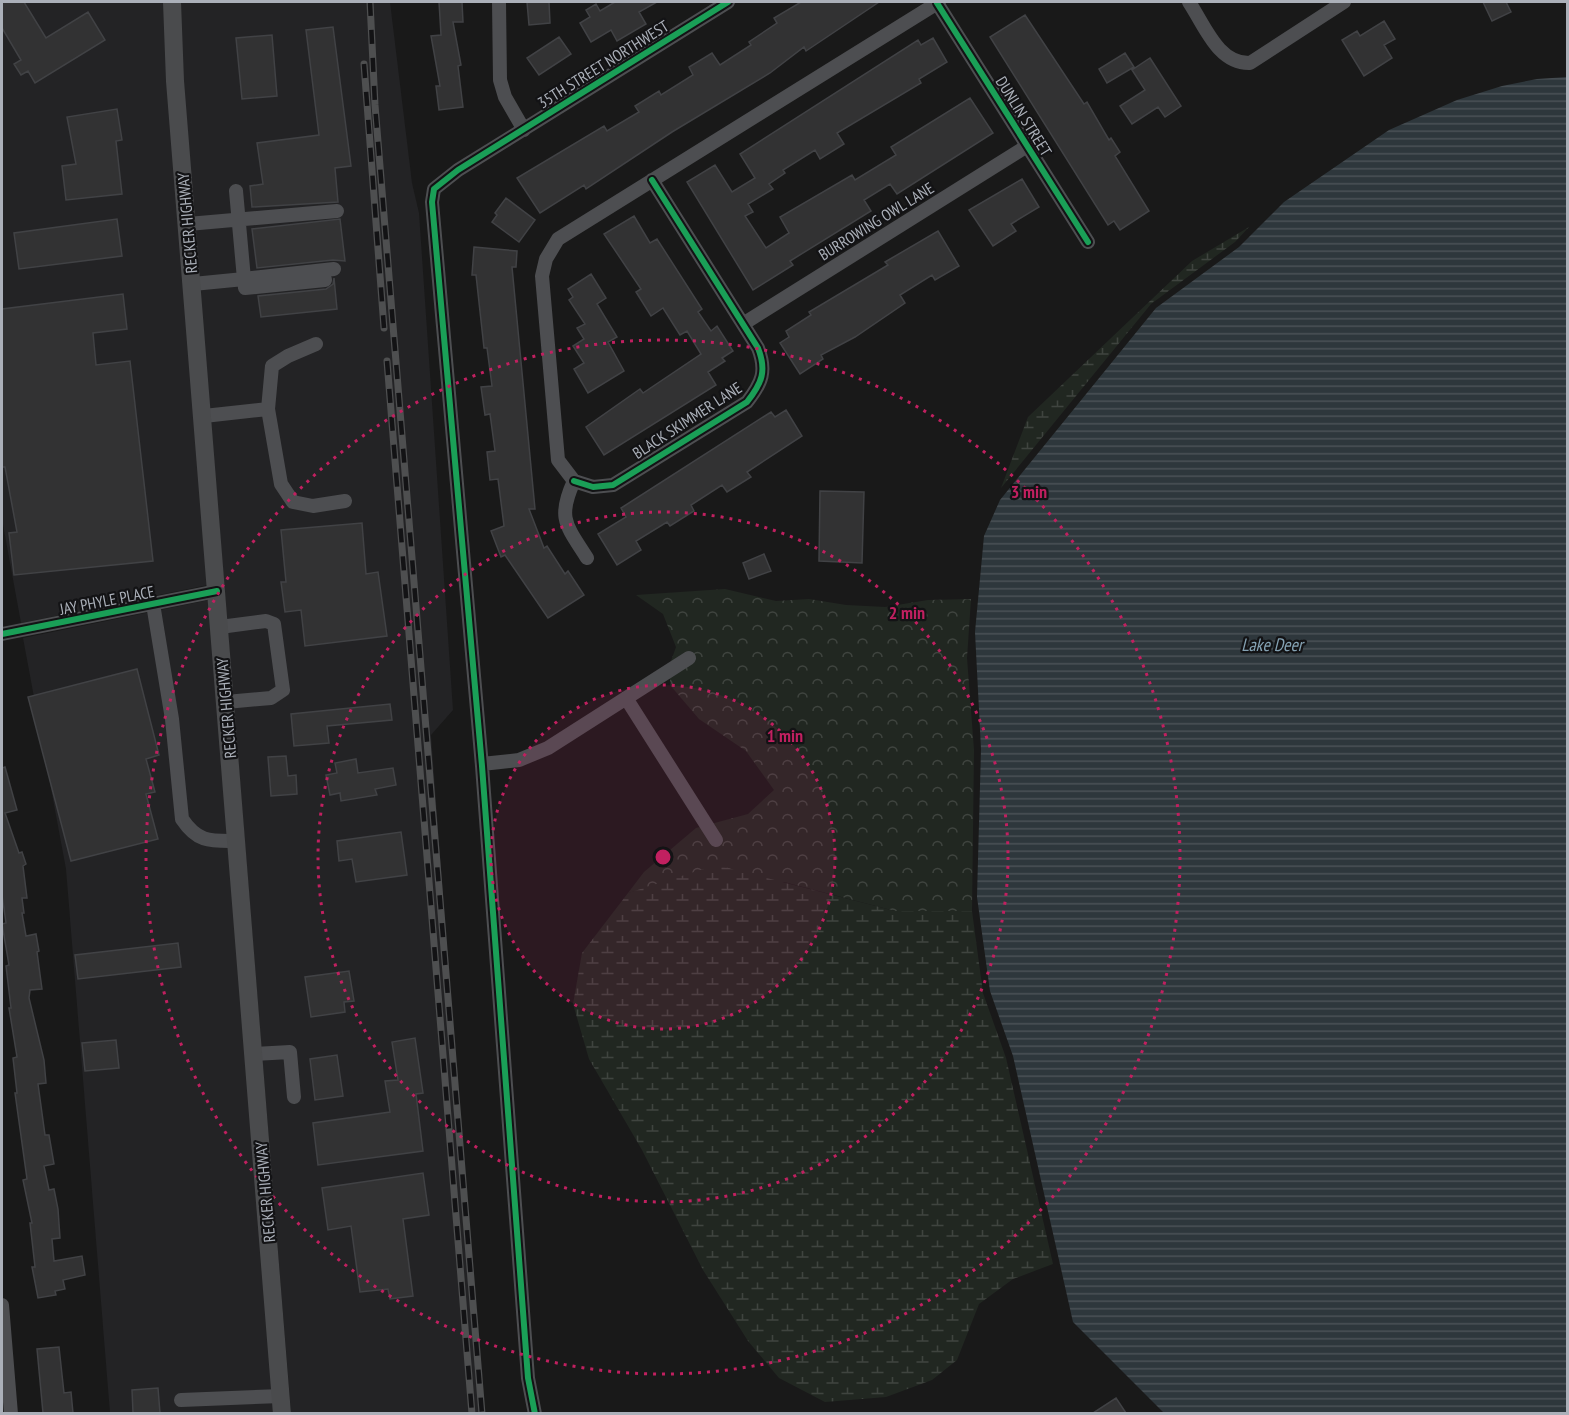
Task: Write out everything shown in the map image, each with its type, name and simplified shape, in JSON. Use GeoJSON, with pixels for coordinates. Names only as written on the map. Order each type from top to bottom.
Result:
{"type":"FeatureCollection","features":[{"type":"Feature","properties":{"kind":"main road","name":"RECKER HIGHWAY"},"geometry":{"type":"LineString","coordinates":[[172,2],[282,1405]]}},
{"type":"Feature","properties":{"kind":"street"},"geometry":{"type":"LineString","coordinates":[[499,2],[500,80],[505,97],[524,130]]}},
{"type":"Feature","properties":{"kind":"street","name":"35TH STREET NORTHWEST"},"geometry":{"type":"LineString","coordinates":[[535,1413],[528,1378],[482,764],[432,202],[434,189],[441,181],[728,2]]}},
{"type":"Feature","properties":{"kind":"street"},"geometry":{"type":"LineString","coordinates":[[587,558],[570,532],[564,516],[563,505],[574,481],[558,460],[542,276],[546,259],[558,239],[938,2]]}},
{"type":"Feature","properties":{"kind":"street","name":"DUNLIN STREET"},"geometry":{"type":"LineString","coordinates":[[938,2],[1088,242]]}},
{"type":"Feature","properties":{"kind":"street"},"geometry":{"type":"LineString","coordinates":[[1189,2],[1224,56],[1240,63],[1251,63],[1344,2]]}},
{"type":"Feature","properties":{"kind":"street","name":"BURROWING OWL LANE"},"geometry":{"type":"LineString","coordinates":[[743,324],[1027,146]]}},
{"type":"Feature","properties":{"kind":"street","name":"BLACK SKIMMER LANE"},"geometry":{"type":"LineString","coordinates":[[574,481],[593,488],[613,485],[747,402],[761,385],[764,365],[743,324],[652,180]]}},
{"type":"Feature","properties":{"kind":"street"},"geometry":{"type":"LineString","coordinates":[[236,191],[244,279]]}},
{"type":"Feature","properties":{"kind":"street"},"geometry":{"type":"LineString","coordinates":[[188,224],[337,211]]}},
{"type":"Feature","properties":{"kind":"street"},"geometry":{"type":"LineString","coordinates":[[193,284],[329,275]]}},
{"type":"Feature","properties":{"kind":"street"},"geometry":{"type":"LineString","coordinates":[[316,344],[272,366],[268,409],[281,484],[293,502],[313,506],[345,501]]}},
{"type":"Feature","properties":{"kind":"street"},"geometry":{"type":"LineString","coordinates":[[204,416],[268,409]]}},
{"type":"Feature","properties":{"kind":"street","name":"JAY PHYLE PLACE"},"geometry":{"type":"LineString","coordinates":[[2,634],[217,591]]}},
{"type":"Feature","properties":{"kind":"street"},"geometry":{"type":"LineString","coordinates":[[153,604],[172,719],[182,819],[190,832],[206,841],[237,842]]}},
{"type":"Feature","properties":{"kind":"street"},"geometry":{"type":"LineString","coordinates":[[220,627],[266,621],[274,624],[283,690],[271,698],[226,702]]}},
{"type":"Feature","properties":{"kind":"street"},"geometry":{"type":"LineString","coordinates":[[482,764],[519,760],[548,748],[689,658]]}},
{"type":"Feature","properties":{"kind":"street"},"geometry":{"type":"LineString","coordinates":[[626,698],[716,840]]}},
{"type":"Feature","properties":{"kind":"street"},"geometry":{"type":"LineString","coordinates":[[254,1054],[290,1052],[294,1097]]}},
{"type":"Feature","properties":{"kind":"street"},"geometry":{"type":"LineString","coordinates":[[2,1305],[11,1413]]}},
{"type":"Feature","properties":{"kind":"street"},"geometry":{"type":"LineString","coordinates":[[181,1400],[282,1405]]}},
{"type":"Feature","properties":{"kind":"shaded area"},"geometry":{"type":"Polygon","coordinates":[[[2,2],[164,2],[208,585],[21,623],[2,519],[2,2]]]}},
{"type":"Feature","properties":{"kind":"shaded area"},"geometry":{"type":"Polygon","coordinates":[[[180,2],[390,2],[412,183],[419,213],[453,710],[431,735],[482,1413],[291,1413],[183,79],[180,2]]]}},
{"type":"Feature","properties":{"kind":"shaded area"},"geometry":{"type":"Polygon","coordinates":[[[209,600],[274,1413],[110,1413],[66,869],[23,638],[209,600]]]}},
{"type":"Feature","properties":{"kind":"green space"},"geometry":{"type":"Polygon","coordinates":[[[1249,227],[1235,242],[1151,304],[1001,488],[1028,417],[1192,261],[1249,227]]]}},
{"type":"Feature","properties":{"kind":"green space"},"geometry":{"type":"Polygon","coordinates":[[[725,589],[776,601],[809,599],[846,605],[885,607],[928,600],[971,599],[967,658],[974,750],[972,911],[895,911],[784,882],[663,884],[628,893],[644,872],[696,828],[748,814],[774,790],[746,751],[699,719],[670,685],[670,664],[676,647],[663,614],[636,595],[725,589]]]}},
{"type":"Feature","properties":{"kind":"green space"},"geometry":{"type":"Polygon","coordinates":[[[716,865],[895,911],[972,911],[983,993],[1006,1058],[1053,1264],[1013,1279],[979,1304],[957,1360],[932,1380],[886,1397],[825,1402],[779,1378],[748,1341],[703,1270],[642,1150],[589,1059],[573,1004],[582,953],[628,893],[716,865]]]}},
{"type":"Feature","properties":{"kind":"water","name":"Lake Deer"},"geometry":{"type":"Polygon","coordinates":[[[1567,77],[1567,1413],[1164,1413],[1073,1322],[1013,1056],[990,991],[977,897],[981,749],[975,632],[984,536],[1000,500],[1156,308],[1239,247],[1284,202],[1389,130],[1457,100],[1502,86],[1537,79],[1567,77]]]}},
{"type":"Feature","properties":{"kind":"building"},"geometry":{"type":"Polygon","coordinates":[[[2,2],[24,2],[46,38],[88,12],[105,40],[35,83],[28,71],[21,75],[14,64],[21,60],[2,28],[2,2]]]}},
{"type":"Feature","properties":{"kind":"building"},"geometry":{"type":"Polygon","coordinates":[[[439,2],[462,2],[463,22],[453,22],[461,65],[458,66],[463,107],[439,110],[436,86],[440,86],[431,36],[441,35],[439,2]]]}},
{"type":"Feature","properties":{"kind":"building"},"geometry":{"type":"Polygon","coordinates":[[[527,2],[549,2],[550,23],[529,25],[527,2]]]}},
{"type":"Feature","properties":{"kind":"building"},"geometry":{"type":"Polygon","coordinates":[[[615,2],[657,2],[639,12],[646,24],[617,41],[611,30],[591,42],[580,23],[590,17],[586,10],[596,4],[600,11],[615,2]]]}},
{"type":"Feature","properties":{"kind":"building"},"geometry":{"type":"Polygon","coordinates":[[[801,2],[879,2],[806,51],[804,47],[770,73],[672,132],[586,189],[584,185],[540,213],[517,178],[604,126],[607,131],[639,112],[635,106],[659,91],[661,95],[693,75],[689,67],[712,53],[720,65],[751,45],[749,42],[777,23],[774,18],[801,2]]]}},
{"type":"Feature","properties":{"kind":"building"},"geometry":{"type":"Polygon","coordinates":[[[1483,2],[1506,2],[1511,12],[1492,21],[1483,2]]]}},
{"type":"Feature","properties":{"kind":"building"},"geometry":{"type":"Polygon","coordinates":[[[1025,15],[1084,104],[1087,102],[1109,140],[1111,138],[1120,152],[1115,156],[1149,211],[1120,230],[1114,221],[1108,225],[990,37],[1025,15]]]}},
{"type":"Feature","properties":{"kind":"building"},"geometry":{"type":"Polygon","coordinates":[[[1384,21],[1395,39],[1384,45],[1392,58],[1364,76],[1342,40],[1357,31],[1360,36],[1384,21]]]}},
{"type":"Feature","properties":{"kind":"building"},"geometry":{"type":"Polygon","coordinates":[[[333,27],[351,166],[335,168],[338,202],[252,207],[250,186],[263,184],[257,143],[319,135],[306,30],[333,27]]]}},
{"type":"Feature","properties":{"kind":"building"},"geometry":{"type":"Polygon","coordinates":[[[272,35],[277,96],[242,99],[236,38],[272,35]]]}},
{"type":"Feature","properties":{"kind":"building"},"geometry":{"type":"Polygon","coordinates":[[[559,37],[571,54],[539,75],[527,58],[559,37]]]}},
{"type":"Feature","properties":{"kind":"building"},"geometry":{"type":"Polygon","coordinates":[[[933,38],[947,62],[919,79],[921,83],[837,133],[844,144],[820,159],[815,150],[783,170],[785,173],[769,184],[773,189],[748,204],[753,212],[745,216],[766,248],[789,233],[780,217],[852,175],[855,180],[896,155],[891,147],[970,98],[993,133],[897,194],[890,184],[864,200],[871,211],[790,261],[793,265],[753,290],[687,182],[715,165],[732,192],[755,178],[740,154],[918,40],[921,45],[933,38]]]}},
{"type":"Feature","properties":{"kind":"building"},"geometry":{"type":"Polygon","coordinates":[[[1125,53],[1134,67],[1107,83],[1099,69],[1125,53]]]}},
{"type":"Feature","properties":{"kind":"building"},"geometry":{"type":"Polygon","coordinates":[[[1150,58],[1181,106],[1165,117],[1158,107],[1132,124],[1120,106],[1145,90],[1132,70],[1150,58]]]}},
{"type":"Feature","properties":{"kind":"building"},"geometry":{"type":"Polygon","coordinates":[[[117,109],[122,140],[116,141],[122,194],[66,200],[62,166],[76,164],[67,117],[117,109]]]}},
{"type":"Feature","properties":{"kind":"building"},"geometry":{"type":"Polygon","coordinates":[[[1022,179],[1039,207],[1011,224],[1016,231],[993,246],[969,210],[1022,179]]]}},
{"type":"Feature","properties":{"kind":"building"},"geometry":{"type":"Polygon","coordinates":[[[506,198],[535,220],[519,242],[492,222],[497,215],[495,213],[506,198]]]}},
{"type":"Feature","properties":{"kind":"building"},"geometry":{"type":"Polygon","coordinates":[[[634,216],[650,243],[657,239],[702,309],[698,312],[711,331],[717,326],[733,351],[722,358],[725,361],[708,372],[716,385],[604,455],[586,427],[640,389],[643,393],[701,354],[687,331],[680,335],[663,308],[651,316],[636,292],[641,289],[604,234],[634,216]]]}},
{"type":"Feature","properties":{"kind":"building"},"geometry":{"type":"Polygon","coordinates":[[[117,219],[122,256],[19,269],[14,233],[117,219]]]}},
{"type":"Feature","properties":{"kind":"building"},"geometry":{"type":"Polygon","coordinates":[[[340,219],[345,261],[333,260],[257,268],[252,229],[340,219]]]}},
{"type":"Feature","properties":{"kind":"building"},"geometry":{"type":"Polygon","coordinates":[[[938,231],[959,266],[935,280],[932,275],[900,295],[905,303],[855,337],[821,355],[823,359],[800,374],[780,343],[789,337],[786,331],[811,315],[809,312],[888,265],[885,262],[938,231]]]}},
{"type":"Feature","properties":{"kind":"building"},"geometry":{"type":"Polygon","coordinates":[[[474,247],[517,251],[516,267],[512,267],[535,509],[529,509],[544,548],[547,546],[565,574],[568,571],[584,595],[548,618],[505,555],[501,557],[491,531],[504,526],[498,479],[490,480],[487,452],[495,451],[490,414],[485,415],[481,387],[492,386],[487,348],[484,348],[476,275],[472,275],[474,247]]]}},
{"type":"Feature","properties":{"kind":"building"},"geometry":{"type":"Polygon","coordinates":[[[591,274],[606,298],[597,304],[617,337],[608,342],[624,371],[588,393],[574,369],[584,363],[573,346],[584,339],[577,328],[585,324],[569,300],[573,297],[568,289],[591,274]]]}},
{"type":"Feature","properties":{"kind":"building"},"geometry":{"type":"Polygon","coordinates":[[[334,278],[337,309],[261,317],[258,296],[326,289],[333,284],[334,278]]]}},
{"type":"Feature","properties":{"kind":"building"},"geometry":{"type":"Polygon","coordinates":[[[123,294],[127,329],[93,333],[96,365],[130,361],[153,561],[14,575],[9,533],[17,532],[5,467],[2,467],[2,309],[123,294]]]}},
{"type":"Feature","properties":{"kind":"building"},"geometry":{"type":"Polygon","coordinates":[[[786,410],[802,436],[747,472],[751,477],[727,492],[722,485],[691,505],[694,511],[670,526],[667,522],[636,541],[641,550],[617,565],[598,534],[626,517],[621,508],[771,412],[775,417],[786,410]]]}},
{"type":"Feature","properties":{"kind":"building"},"geometry":{"type":"Polygon","coordinates":[[[820,491],[864,492],[862,563],[819,561],[820,491]]]}},
{"type":"Feature","properties":{"kind":"building"},"geometry":{"type":"Polygon","coordinates":[[[362,523],[366,574],[378,572],[387,636],[305,646],[301,610],[285,612],[281,582],[286,582],[281,530],[362,523]]]}},
{"type":"Feature","properties":{"kind":"building"},"geometry":{"type":"Polygon","coordinates":[[[764,554],[771,571],[749,579],[743,563],[764,554]]]}},
{"type":"Feature","properties":{"kind":"building"},"geometry":{"type":"Polygon","coordinates":[[[137,669],[159,755],[146,759],[155,792],[146,794],[158,839],[71,861],[28,697],[137,669]]]}},
{"type":"Feature","properties":{"kind":"building"},"geometry":{"type":"Polygon","coordinates":[[[390,704],[392,720],[327,726],[329,743],[294,746],[291,714],[390,704]]]}},
{"type":"Feature","properties":{"kind":"building"},"geometry":{"type":"Polygon","coordinates":[[[286,756],[288,776],[296,775],[297,794],[271,796],[268,757],[286,756]]]}},
{"type":"Feature","properties":{"kind":"building"},"geometry":{"type":"Polygon","coordinates":[[[356,759],[358,773],[393,768],[396,785],[375,789],[377,795],[341,801],[340,793],[330,795],[326,775],[337,773],[335,763],[356,759]]]}},
{"type":"Feature","properties":{"kind":"building"},"geometry":{"type":"Polygon","coordinates":[[[5,767],[17,810],[5,813],[19,853],[22,852],[26,864],[23,866],[27,898],[22,898],[24,913],[22,913],[26,936],[36,934],[39,951],[37,952],[42,989],[30,990],[29,998],[44,1060],[46,1083],[38,1084],[45,1135],[49,1135],[54,1164],[44,1166],[49,1190],[54,1189],[58,1209],[60,1238],[52,1239],[54,1261],[82,1256],[85,1275],[63,1280],[65,1289],[55,1291],[56,1295],[38,1298],[32,1267],[35,1267],[30,1223],[32,1223],[23,1180],[27,1179],[15,1093],[17,1093],[13,1058],[17,1057],[9,1008],[11,1008],[6,966],[9,965],[2,924],[6,923],[2,895],[2,768],[5,767]]]}},
{"type":"Feature","properties":{"kind":"building"},"geometry":{"type":"Polygon","coordinates":[[[401,832],[407,875],[356,882],[352,859],[339,861],[337,841],[401,832]]]}},
{"type":"Feature","properties":{"kind":"building"},"geometry":{"type":"Polygon","coordinates":[[[178,943],[181,967],[78,979],[75,955],[178,943]]]}},
{"type":"Feature","properties":{"kind":"building"},"geometry":{"type":"Polygon","coordinates":[[[349,971],[354,1001],[344,1002],[345,1012],[311,1017],[305,977],[349,971]]]}},
{"type":"Feature","properties":{"kind":"building"},"geometry":{"type":"Polygon","coordinates":[[[415,1038],[423,1093],[416,1094],[423,1151],[318,1165],[313,1123],[390,1112],[385,1081],[398,1080],[392,1042],[415,1038]]]}},
{"type":"Feature","properties":{"kind":"building"},"geometry":{"type":"Polygon","coordinates":[[[116,1040],[119,1068],[85,1071],[82,1043],[116,1040]]]}},
{"type":"Feature","properties":{"kind":"building"},"geometry":{"type":"Polygon","coordinates":[[[337,1055],[343,1096],[315,1100],[310,1059],[337,1055]]]}},
{"type":"Feature","properties":{"kind":"building"},"geometry":{"type":"Polygon","coordinates":[[[423,1173],[429,1215],[403,1219],[413,1296],[390,1299],[388,1289],[360,1292],[351,1226],[328,1230],[322,1188],[423,1173]]]}},
{"type":"Feature","properties":{"kind":"building"},"geometry":{"type":"Polygon","coordinates":[[[59,1347],[64,1393],[71,1392],[73,1413],[43,1413],[37,1349],[59,1347]]]}},
{"type":"Feature","properties":{"kind":"building"},"geometry":{"type":"Polygon","coordinates":[[[158,1388],[160,1413],[133,1413],[132,1390],[158,1388]]]}},
{"type":"Feature","properties":{"kind":"building"},"geometry":{"type":"Polygon","coordinates":[[[1116,1398],[1126,1413],[1093,1413],[1116,1398]]]}},
{"type":"Feature","properties":{"kind":"railway"},"geometry":{"type":"LineString","coordinates":[[370,2],[375,105],[482,1414]]}},
{"type":"Feature","properties":{"kind":"railway"},"geometry":{"type":"LineString","coordinates":[[364,64],[384,328]]}},
{"type":"Feature","properties":{"kind":"railway"},"geometry":{"type":"LineString","coordinates":[[387,361],[472,1414]]}},
{"type":"Feature","properties":{"kind":"cycle path"},"geometry":{"type":"LineString","coordinates":[[535,1414],[528,1378],[482,766],[432,202],[434,189],[458,170],[728,2]]}},
{"type":"Feature","properties":{"kind":"cycle path"},"geometry":{"type":"LineString","coordinates":[[937,3],[1088,242]]}},
{"type":"Feature","properties":{"kind":"cycle path"},"geometry":{"type":"LineString","coordinates":[[574,481],[593,487],[613,485],[747,402],[762,376],[762,363],[758,348],[652,180]]}},
{"type":"Feature","properties":{"kind":"cycle path"},"geometry":{"type":"LineString","coordinates":[[2,634],[217,591]]}}]}
